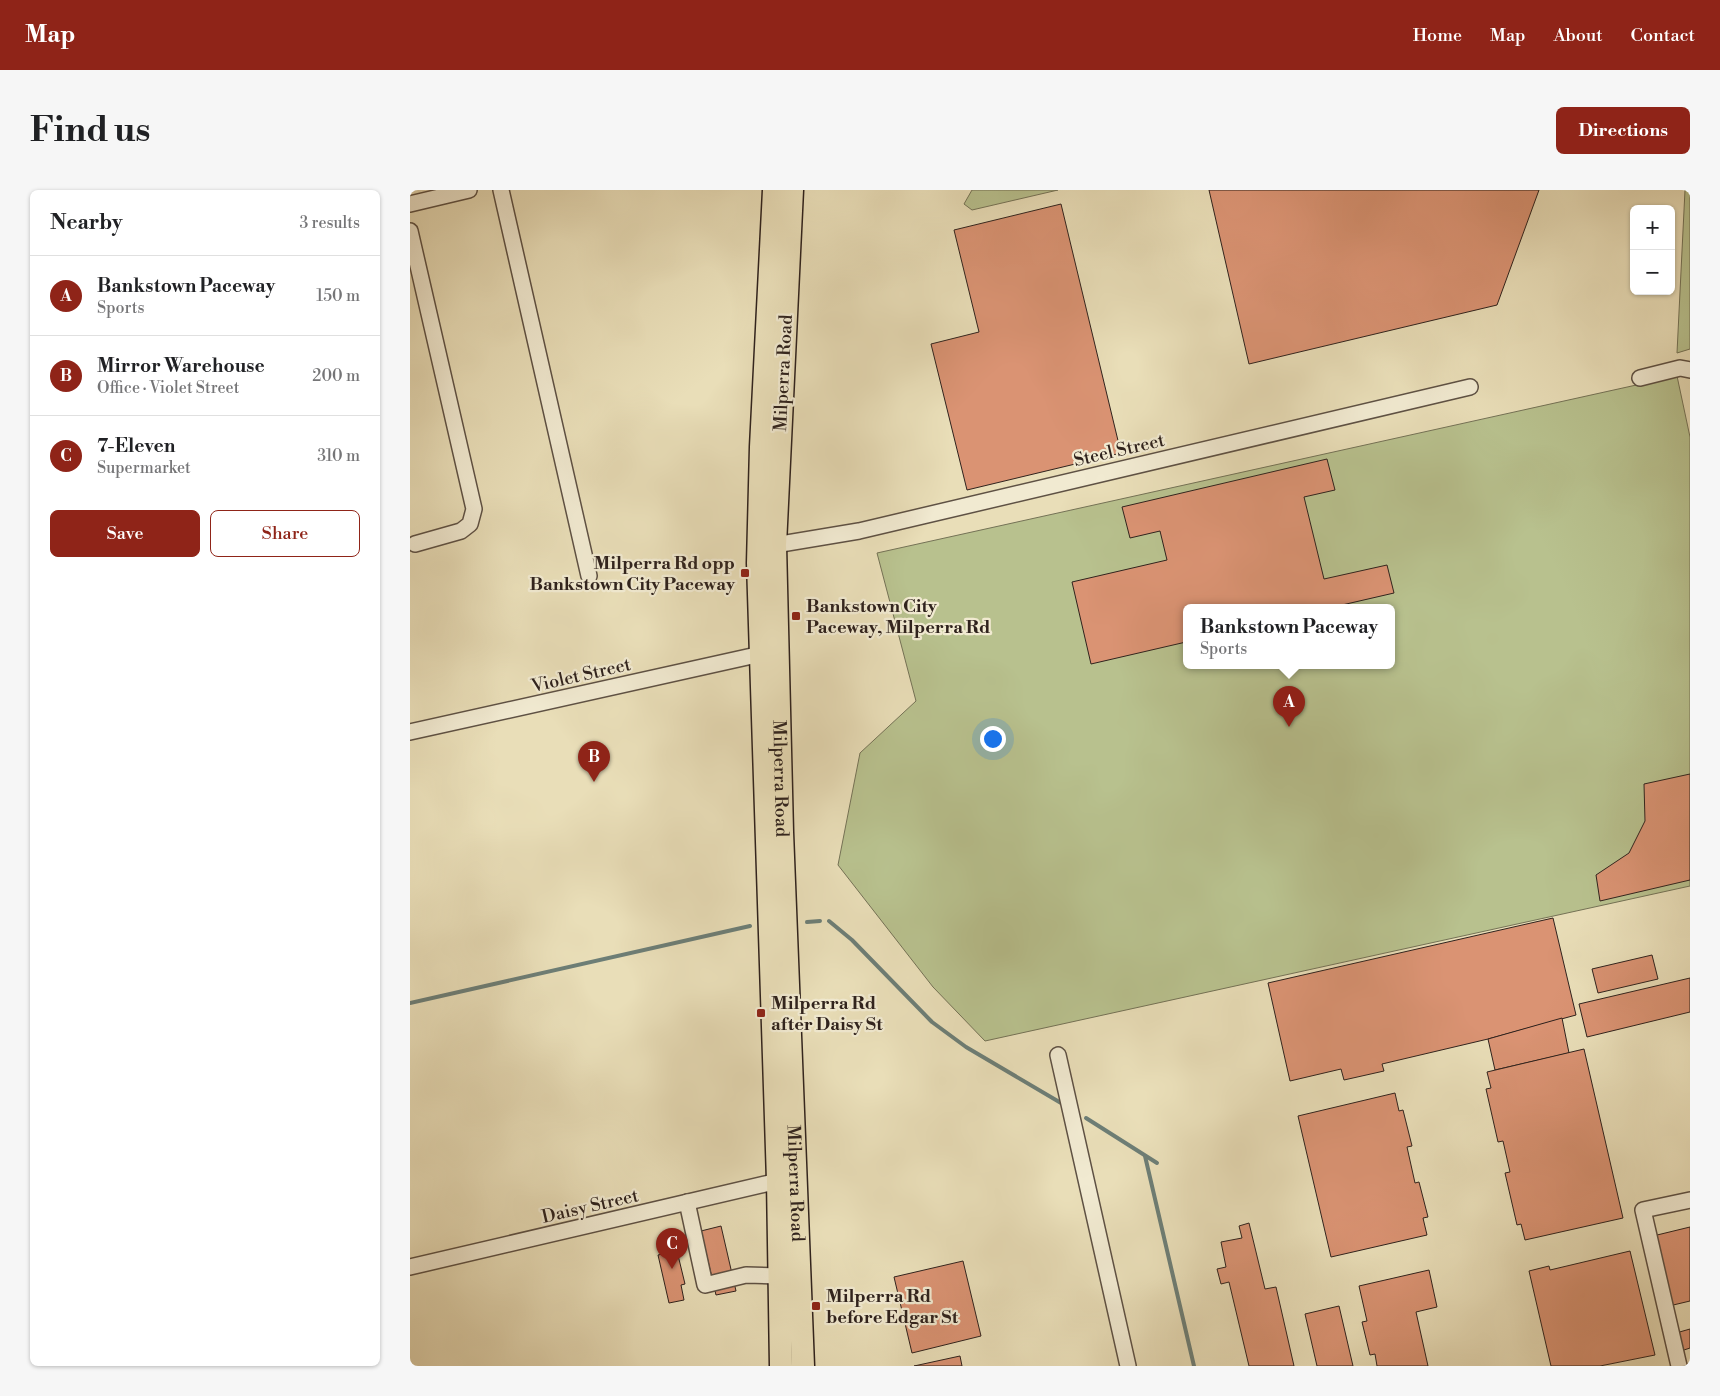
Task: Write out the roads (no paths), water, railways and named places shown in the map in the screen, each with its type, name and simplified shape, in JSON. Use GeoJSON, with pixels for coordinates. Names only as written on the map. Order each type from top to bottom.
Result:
{"type":"FeatureCollection","features":[{"type":"Feature","properties":{"kind":"highway","name":"Milperra Road"},"geometry":{"type":"LineString","coordinates":[[774,190],[758,563],[778,1182],[781,1366]]}},
{"type":"Feature","properties":{"kind":"highway","name":"Milperra Road"},"geometry":{"type":"LineString","coordinates":[[792,190],[775,545],[782,822],[803,1366]]}},
{"type":"Feature","properties":{"kind":"street"},"geometry":{"type":"LineString","coordinates":[[410,204],[469,190]]}},
{"type":"Feature","properties":{"kind":"street"},"geometry":{"type":"LineString","coordinates":[[501,190],[589,576]]}},
{"type":"Feature","properties":{"kind":"street"},"geometry":{"type":"LineString","coordinates":[[410,230],[474,509],[470,524],[461,532],[415,544]]}},
{"type":"Feature","properties":{"kind":"street"},"geometry":{"type":"LineString","coordinates":[[1640,378],[1680,368],[1690,370]]}},
{"type":"Feature","properties":{"kind":"street","name":"Steel Street"},"geometry":{"type":"LineString","coordinates":[[775,545],[859,531],[1470,387]]}},
{"type":"Feature","properties":{"kind":"street","name":"Violet Street"},"geometry":{"type":"LineString","coordinates":[[410,732],[760,654]]}},
{"type":"Feature","properties":{"kind":"street"},"geometry":{"type":"LineString","coordinates":[[1058,1054],[1128,1366]]}},
{"type":"Feature","properties":{"kind":"street","name":"Daisy Street"},"geometry":{"type":"LineString","coordinates":[[410,1267],[778,1182]]}},
{"type":"Feature","properties":{"kind":"street"},"geometry":{"type":"LineString","coordinates":[[1679,1366],[1643,1210],[1690,1200]]}},
{"type":"Feature","properties":{"kind":"street"},"geometry":{"type":"LineString","coordinates":[[687,1202],[705,1285],[746,1275],[779,1276]]}},
{"type":"Feature","properties":{"kind":"waterway"},"geometry":{"type":"LineString","coordinates":[[807,922],[820,921]]}},
{"type":"Feature","properties":{"kind":"waterway"},"geometry":{"type":"LineString","coordinates":[[829,921],[852,940],[932,1022],[966,1047],[1061,1103]]}},
{"type":"Feature","properties":{"kind":"waterway"},"geometry":{"type":"LineString","coordinates":[[410,1003],[750,926]]}},
{"type":"Feature","properties":{"kind":"waterway"},"geometry":{"type":"LineString","coordinates":[[1086,1118],[1157,1163]]}},
{"type":"Feature","properties":{"kind":"waterway"},"geometry":{"type":"LineString","coordinates":[[1145,1156],[1194,1366]]}},
{"type":"Feature","properties":{"kind":"place","name":"Milperra Rd opp Bankstown City Paceway"},"geometry":{"type":"Point","coordinates":[745,573]}},
{"type":"Feature","properties":{"kind":"place","name":"Bankstown City Paceway, Milperra Rd"},"geometry":{"type":"Point","coordinates":[796,616]}},
{"type":"Feature","properties":{"kind":"place","name":"Bankstown Paceway"},"geometry":{"type":"Point","coordinates":[1289,727]}},
{"type":"Feature","properties":{"kind":"place","name":"Mirror Warehouse"},"geometry":{"type":"Point","coordinates":[594,782]}},
{"type":"Feature","properties":{"kind":"place","name":"Milperra Rd after Daisy St"},"geometry":{"type":"Point","coordinates":[761,1013]}},
{"type":"Feature","properties":{"kind":"place","name":"7-Eleven"},"geometry":{"type":"Point","coordinates":[672,1269]}},
{"type":"Feature","properties":{"kind":"place","name":"Milperra Rd before Edgar St"},"geometry":{"type":"Point","coordinates":[816,1306]}}]}
